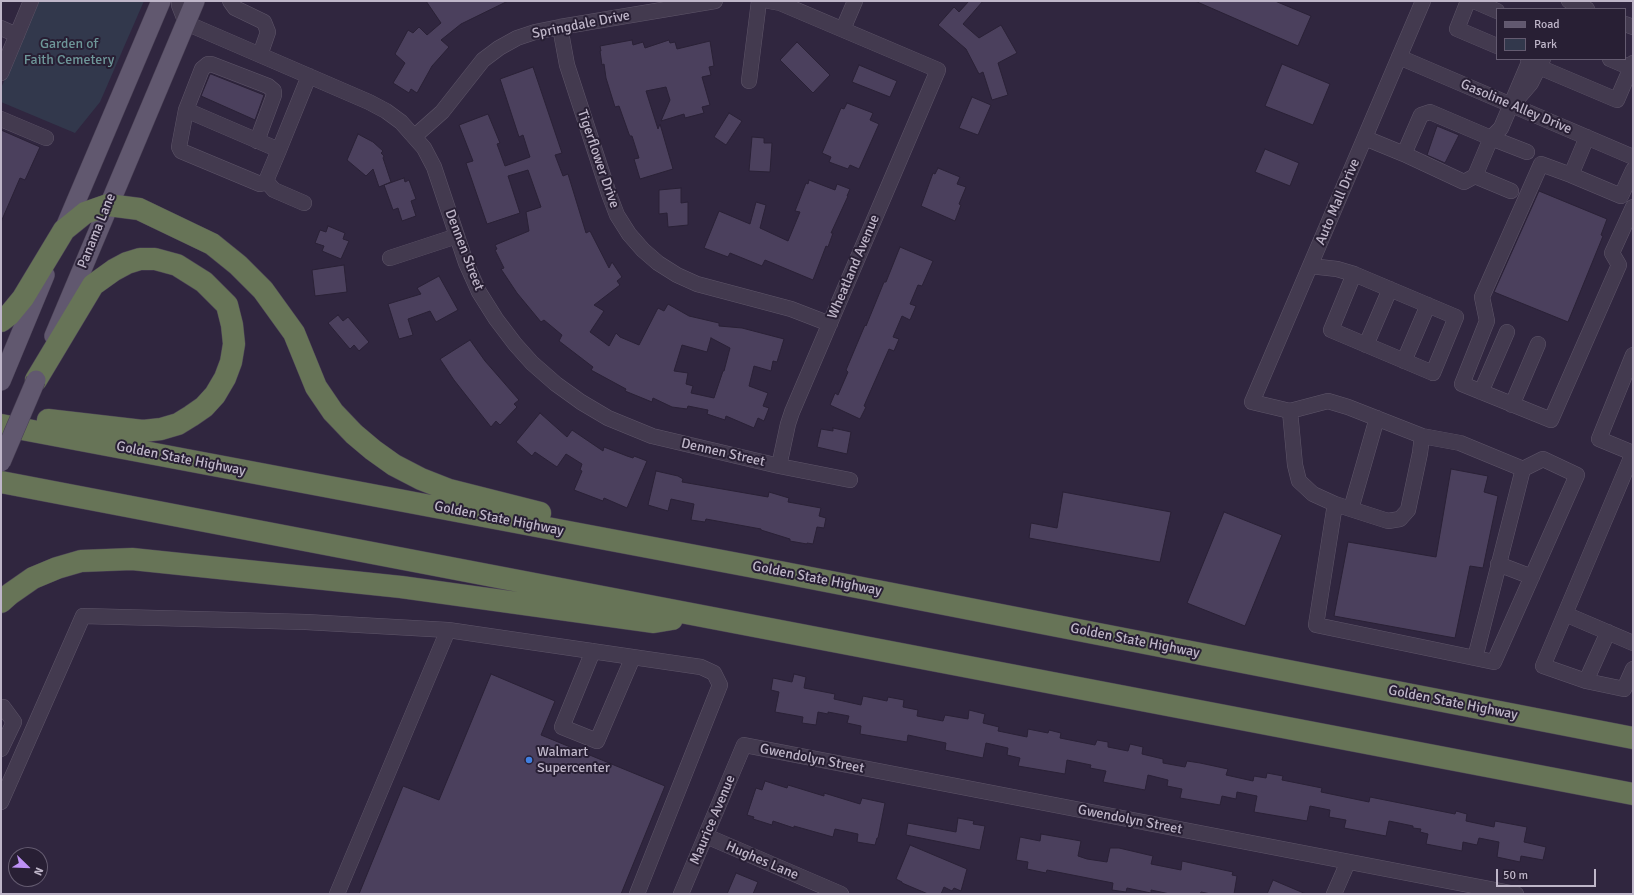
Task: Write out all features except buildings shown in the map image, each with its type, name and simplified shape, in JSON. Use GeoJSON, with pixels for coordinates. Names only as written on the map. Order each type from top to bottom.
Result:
{"type":"FeatureCollection","features":[{"type":"Feature","properties":{"kind":"highway"},"geometry":{"type":"LineString","coordinates":[[1,321],[23,298],[64,230],[85,213],[108,205],[139,210],[212,244],[238,265],[263,290],[294,333],[316,387],[333,412],[354,434],[394,465],[421,479],[449,490],[754,567]]}},
{"type":"Feature","properties":{"kind":"highway"},"geometry":{"type":"LineString","coordinates":[[1,414],[143,431],[161,429],[178,424],[204,407],[215,395],[225,378],[231,362],[234,344],[232,325],[227,305],[204,282],[169,262],[155,259],[140,259],[127,263],[93,285],[36,380]]}},
{"type":"Feature","properties":{"kind":"highway","name":"Golden State Highway"},"geometry":{"type":"LineString","coordinates":[[1,425],[754,567],[1633,738]]}},
{"type":"Feature","properties":{"kind":"highway"},"geometry":{"type":"LineString","coordinates":[[1,482],[1633,794]]}},
{"type":"Feature","properties":{"kind":"highway"},"geometry":{"type":"LineString","coordinates":[[1,492],[151,511]]}},
{"type":"Feature","properties":{"kind":"highway"},"geometry":{"type":"LineString","coordinates":[[1,602],[33,578],[57,568],[81,561],[132,559],[401,586],[654,622],[698,615]]}},
{"type":"Feature","properties":{"kind":"main road"},"geometry":{"type":"LineString","coordinates":[[4,374],[161,1]]}},
{"type":"Feature","properties":{"kind":"main road","name":"Panama Lane"},"geometry":{"type":"LineString","coordinates":[[1,462],[108,205],[196,1]]}},
{"type":"Feature","properties":{"kind":"street"},"geometry":{"type":"LineString","coordinates":[[1,72],[31,1]]}},
{"type":"Feature","properties":{"kind":"street"},"geometry":{"type":"LineString","coordinates":[[179,1],[179,5],[186,23]]}},
{"type":"Feature","properties":{"kind":"street"},"geometry":{"type":"LineString","coordinates":[[230,1],[235,8],[264,22],[268,32],[260,55]]}},
{"type":"Feature","properties":{"kind":"street","name":"Springdale Drive"},"geometry":{"type":"LineString","coordinates":[[415,136],[454,100],[476,68],[498,48],[517,38],[535,32],[560,27],[715,1]]}},
{"type":"Feature","properties":{"kind":"street"},"geometry":{"type":"LineString","coordinates":[[749,81],[759,1]]}},
{"type":"Feature","properties":{"kind":"street"},"geometry":{"type":"LineString","coordinates":[[769,1],[780,3],[843,29],[855,1]]}},
{"type":"Feature","properties":{"kind":"street","name":"Auto Mall Drive"},"geometry":{"type":"LineString","coordinates":[[1290,411],[1252,402],[1423,1]]}},
{"type":"Feature","properties":{"kind":"street"},"geometry":{"type":"LineString","coordinates":[[1468,1],[1457,29],[1496,46]]}},
{"type":"Feature","properties":{"kind":"street"},"geometry":{"type":"LineString","coordinates":[[1474,1],[1496,11]]}},
{"type":"Feature","properties":{"kind":"street"},"geometry":{"type":"LineString","coordinates":[[1569,1],[1585,8]]}},
{"type":"Feature","properties":{"kind":"street","name":"Dennen Street"},"geometry":{"type":"LineString","coordinates":[[186,23],[386,111],[401,122],[415,136],[424,148],[434,167],[466,263],[480,292],[500,325],[532,363],[556,384],[581,402],[608,418],[652,436],[779,466],[850,480]]}},
{"type":"Feature","properties":{"kind":"street","name":"Tigerflower Drive"},"geometry":{"type":"LineString","coordinates":[[560,27],[567,65],[609,194],[617,215],[629,234],[643,250],[658,263],[677,275],[697,284],[791,309],[830,324]]}},
{"type":"Feature","properties":{"kind":"street"},"geometry":{"type":"LineString","coordinates":[[1,28],[17,35]]}},
{"type":"Feature","properties":{"kind":"street","name":"Wheatland Avenue"},"geometry":{"type":"LineString","coordinates":[[779,466],[788,424],[938,70],[843,29]]}},
{"type":"Feature","properties":{"kind":"street","name":"Gasoline Alley Drive"},"geometry":{"type":"LineString","coordinates":[[1399,57],[1633,157]]}},
{"type":"Feature","properties":{"kind":"street"},"geometry":{"type":"LineString","coordinates":[[1365,138],[1404,154],[1464,182],[1475,176],[1491,138],[1501,128],[1511,105],[1530,83],[1536,62],[1617,100],[1632,65],[1614,60]]}},
{"type":"Feature","properties":{"kind":"street"},"geometry":{"type":"LineString","coordinates":[[257,141],[274,95],[274,91],[268,86],[211,64],[208,64],[202,69],[186,110],[179,147],[181,151],[260,184],[264,184],[266,182],[309,76]]}},
{"type":"Feature","properties":{"kind":"street"},"geometry":{"type":"LineString","coordinates":[[186,110],[279,150]]}},
{"type":"Feature","properties":{"kind":"street"},"geometry":{"type":"LineString","coordinates":[[1404,154],[1421,115],[1430,112],[1527,152]]}},
{"type":"Feature","properties":{"kind":"street"},"geometry":{"type":"LineString","coordinates":[[1,119],[46,138]]}},
{"type":"Feature","properties":{"kind":"street"},"geometry":{"type":"LineString","coordinates":[[1571,175],[1587,137]]}},
{"type":"Feature","properties":{"kind":"street"},"geometry":{"type":"LineString","coordinates":[[1633,170],[1627,199],[1541,164],[1482,297],[1487,321],[1462,384],[1551,420],[1619,265],[1612,253],[1633,207]]}},
{"type":"Feature","properties":{"kind":"street"},"geometry":{"type":"LineString","coordinates":[[1475,176],[1511,191]]}},
{"type":"Feature","properties":{"kind":"street"},"geometry":{"type":"LineString","coordinates":[[266,182],[274,190],[304,203]]}},
{"type":"Feature","properties":{"kind":"street"},"geometry":{"type":"LineString","coordinates":[[390,258],[457,236]]}},
{"type":"Feature","properties":{"kind":"street"},"geometry":{"type":"LineString","coordinates":[[1310,266],[1337,269],[1354,274],[1456,317],[1433,373],[1331,330],[1354,274]]}},
{"type":"Feature","properties":{"kind":"street"},"geometry":{"type":"LineString","coordinates":[[1366,345],[1390,289]]}},
{"type":"Feature","properties":{"kind":"street"},"geometry":{"type":"LineString","coordinates":[[1404,361],[1428,305]]}},
{"type":"Feature","properties":{"kind":"street"},"geometry":{"type":"LineString","coordinates":[[1481,392],[1507,332]]}},
{"type":"Feature","properties":{"kind":"street"},"geometry":{"type":"LineString","coordinates":[[1512,405],[1538,344]]}},
{"type":"Feature","properties":{"kind":"street"},"geometry":{"type":"LineString","coordinates":[[1633,355],[1600,439],[1633,454],[1543,666],[1586,681],[1624,689],[1633,669]]}},
{"type":"Feature","properties":{"kind":"street"},"geometry":{"type":"LineString","coordinates":[[1422,436],[1408,510],[1400,519],[1388,521],[1335,504],[1314,494],[1299,481],[1295,465],[1290,411],[1328,401],[1348,406],[1422,436],[1460,443],[1523,469]]}},
{"type":"Feature","properties":{"kind":"street"},"geometry":{"type":"LineString","coordinates":[[1351,509],[1377,418]]}},
{"type":"Feature","properties":{"kind":"street"},"geometry":{"type":"LineString","coordinates":[[1335,504],[1316,625],[1494,662],[1577,475],[1543,459],[1523,469],[1475,658]]}},
{"type":"Feature","properties":{"kind":"street"},"geometry":{"type":"LineString","coordinates":[[1498,564],[1532,577]]}},
{"type":"Feature","properties":{"kind":"street"},"geometry":{"type":"LineString","coordinates":[[1565,614],[1633,643]]}},
{"type":"Feature","properties":{"kind":"street"},"geometry":{"type":"LineString","coordinates":[[1,802],[83,616],[306,622],[448,630],[701,667],[714,673],[720,685],[637,894]]}},
{"type":"Feature","properties":{"kind":"street"},"geometry":{"type":"LineString","coordinates":[[337,894],[448,630]]}},
{"type":"Feature","properties":{"kind":"street"},"geometry":{"type":"LineString","coordinates":[[1586,681],[1608,632]]}},
{"type":"Feature","properties":{"kind":"street"},"geometry":{"type":"LineString","coordinates":[[593,651],[562,727],[597,741],[633,657]]}},
{"type":"Feature","properties":{"kind":"street"},"geometry":{"type":"LineString","coordinates":[[1,707],[3,707],[14,722],[1,749]]}},
{"type":"Feature","properties":{"kind":"street","name":"Maurice Avenue"},"geometry":{"type":"LineString","coordinates":[[681,894],[744,746]]}},
{"type":"Feature","properties":{"kind":"street","name":"Gwendolyn Street"},"geometry":{"type":"LineString","coordinates":[[744,746],[1516,894]]}},
{"type":"Feature","properties":{"kind":"street","name":"Hughes Lane"},"geometry":{"type":"LineString","coordinates":[[706,836],[841,894]]}},
{"type":"Feature","properties":{"kind":"street"},"geometry":{"type":"LineString","coordinates":[[1334,894],[1348,862]]}},
{"type":"Feature","properties":{"kind":"green space","name":"Garden of Faith Cemetery"},"geometry":{"type":"Polygon","coordinates":[[[39,1],[144,1],[100,102],[75,133],[1,102],[1,88],[39,1]]]}},
{"type":"Feature","properties":{"kind":"place","name":"Walmart Supercenter"},"geometry":{"type":"Point","coordinates":[529,760]}}]}
